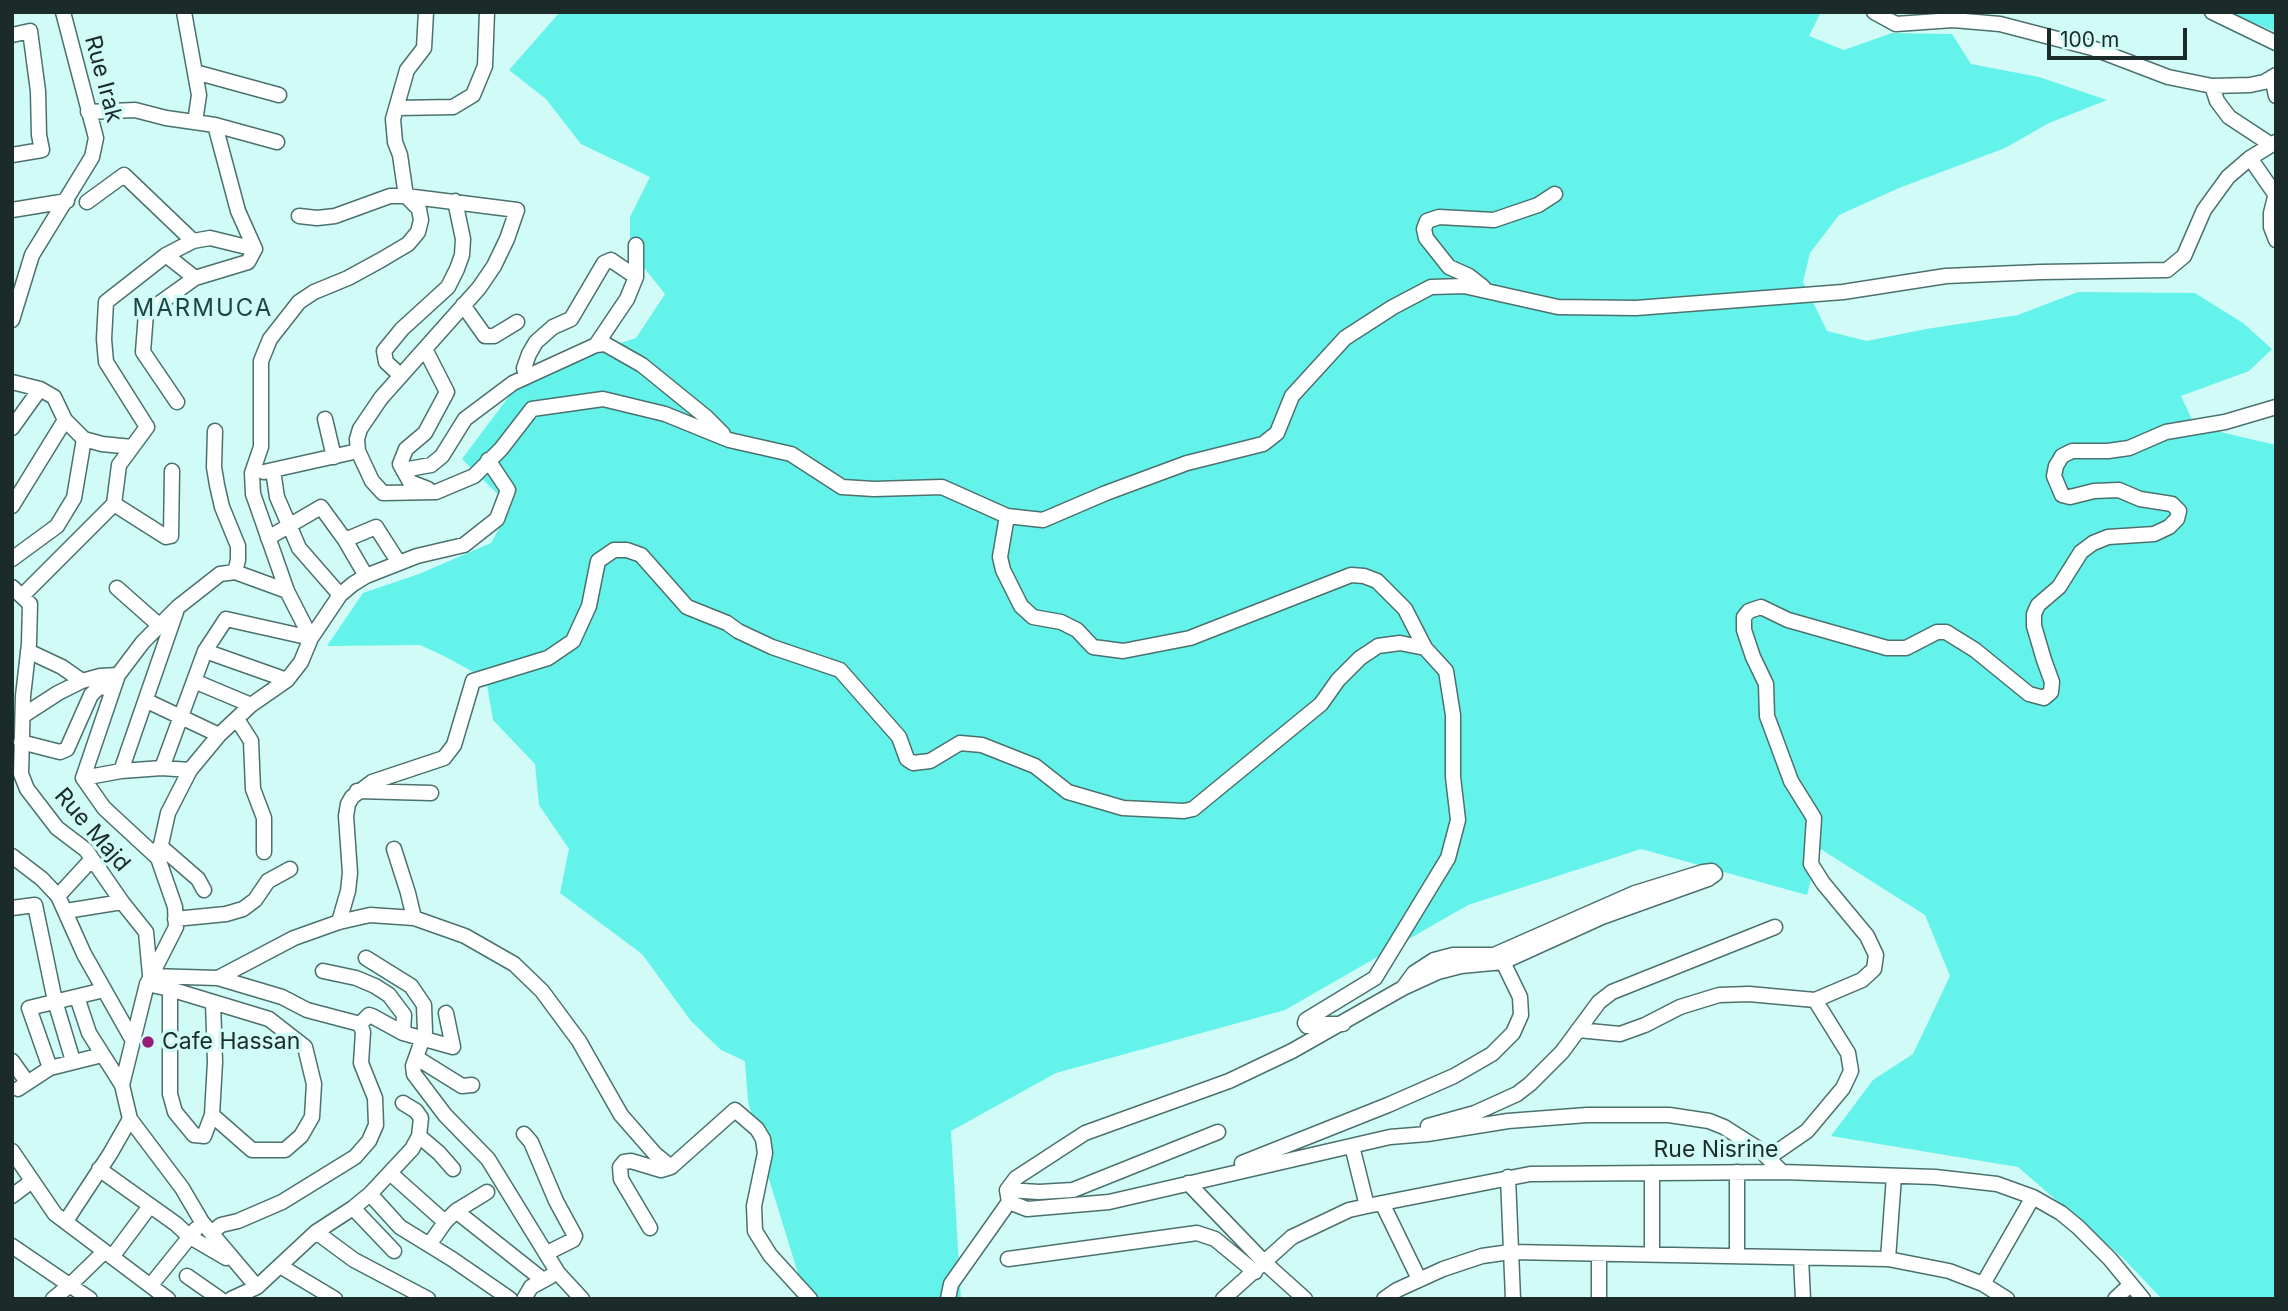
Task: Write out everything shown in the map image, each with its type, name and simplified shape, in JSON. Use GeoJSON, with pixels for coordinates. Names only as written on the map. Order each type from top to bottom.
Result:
{"type":"FeatureCollection","features":[{"type":"Feature","properties":{"kind":"street","name":"Rue Irak"},"geometry":{"type":"LineString","coordinates":[[62,12],[96,138],[92,157],[67,201]]}},
{"type":"Feature","properties":{"kind":"street"},"geometry":{"type":"LineString","coordinates":[[184,12],[200,95],[195,122]]}},
{"type":"Feature","properties":{"kind":"street"},"geometry":{"type":"LineString","coordinates":[[311,638],[287,592],[253,494],[252,473],[261,447],[261,361],[270,339],[299,302],[408,244],[418,232],[421,220],[419,208],[407,196],[395,142],[393,119],[407,70],[424,48],[426,12]]}},
{"type":"Feature","properties":{"kind":"street"},"geometry":{"type":"LineString","coordinates":[[397,108],[453,107],[473,95],[485,66],[487,12]]}},
{"type":"Feature","properties":{"kind":"street"},"geometry":{"type":"LineString","coordinates":[[1874,12],[1896,24],[1964,20],[2000,24],[2092,48],[2168,78],[2211,86],[2250,85],[2264,82],[2274,76],[2276,96]]}},
{"type":"Feature","properties":{"kind":"street"},"geometry":{"type":"LineString","coordinates":[[2212,12],[2276,43]]}},
{"type":"Feature","properties":{"kind":"street"},"geometry":{"type":"LineString","coordinates":[[12,35],[30,31],[42,150],[12,155]]}},
{"type":"Feature","properties":{"kind":"street"},"geometry":{"type":"LineString","coordinates":[[195,72],[279,95]]}},
{"type":"Feature","properties":{"kind":"street"},"geometry":{"type":"LineString","coordinates":[[299,216],[335,216],[390,196],[455,201],[517,210],[494,266],[479,288],[381,398],[360,429],[358,451],[372,481],[383,493],[436,492],[474,475],[501,449],[532,409],[603,399],[665,414],[729,440],[791,454],[842,487],[942,487],[1007,516],[1044,520],[1106,493],[1187,463],[1263,444],[1277,433],[1292,396],[1345,338],[1432,287],[1464,286],[1558,307],[1636,308],[1843,292],[1946,276],[2167,270],[2184,256],[2204,210],[2220,187],[2250,158],[2273,143],[2229,117],[2217,102],[2211,86]]}},
{"type":"Feature","properties":{"kind":"street"},"geometry":{"type":"LineString","coordinates":[[88,112],[135,110],[166,118],[215,125],[277,142]]}},
{"type":"Feature","properties":{"kind":"street"},"geometry":{"type":"LineString","coordinates":[[215,125],[237,211],[255,249]]}},
{"type":"Feature","properties":{"kind":"street"},"geometry":{"type":"LineString","coordinates":[[2250,158],[2275,194],[2271,227],[2276,240]]}},
{"type":"Feature","properties":{"kind":"street"},"geometry":{"type":"LineString","coordinates":[[87,202],[124,175],[193,241]]}},
{"type":"Feature","properties":{"kind":"street"},"geometry":{"type":"LineString","coordinates":[[1486,290],[1469,276],[1449,267],[1426,238],[1424,229],[1427,220],[1452,217],[1494,220],[1538,205],[1555,194]]}},
{"type":"Feature","properties":{"kind":"street"},"geometry":{"type":"LineString","coordinates":[[12,211],[67,201]]}},
{"type":"Feature","properties":{"kind":"street"},"geometry":{"type":"LineString","coordinates":[[14,314],[32,255],[67,201]]}},
{"type":"Feature","properties":{"kind":"street"},"geometry":{"type":"LineString","coordinates":[[401,376],[386,362],[383,351],[402,328],[447,286],[457,269],[462,255],[463,239],[455,201]]}},
{"type":"Feature","properties":{"kind":"street"},"geometry":{"type":"LineString","coordinates":[[18,591],[114,504],[119,465],[147,427],[106,362],[106,302],[166,255],[193,241],[210,238],[255,249]]}},
{"type":"Feature","properties":{"kind":"street"},"geometry":{"type":"LineString","coordinates":[[596,345],[627,299],[636,276],[636,245]]}},
{"type":"Feature","properties":{"kind":"street"},"geometry":{"type":"LineString","coordinates":[[177,402],[143,352],[146,313],[195,278],[248,262],[255,249]]}},
{"type":"Feature","properties":{"kind":"street"},"geometry":{"type":"LineString","coordinates":[[166,255],[195,278]]}},
{"type":"Feature","properties":{"kind":"street"},"geometry":{"type":"LineString","coordinates":[[526,377],[524,368],[528,354],[536,342],[553,327],[571,319],[604,263],[615,261],[636,276]]}},
{"type":"Feature","properties":{"kind":"street"},"geometry":{"type":"LineString","coordinates":[[12,292],[14,314]]}},
{"type":"Feature","properties":{"kind":"street"},"geometry":{"type":"LineString","coordinates":[[463,305],[485,336],[494,336],[517,322]]}},
{"type":"Feature","properties":{"kind":"street"},"geometry":{"type":"LineString","coordinates":[[403,470],[431,465],[442,456],[465,419],[513,383],[596,345],[605,344],[642,365],[706,417],[729,440]]}},
{"type":"Feature","properties":{"kind":"street"},"geometry":{"type":"LineString","coordinates":[[425,349],[447,392],[425,433],[406,449],[400,464],[410,482],[436,492]]}},
{"type":"Feature","properties":{"kind":"street"},"geometry":{"type":"LineString","coordinates":[[12,382],[40,389],[54,397],[65,420],[84,439],[132,447]]}},
{"type":"Feature","properties":{"kind":"street"},"geometry":{"type":"LineString","coordinates":[[12,428],[40,389]]}},
{"type":"Feature","properties":{"kind":"street"},"geometry":{"type":"LineString","coordinates":[[1578,1030],[1620,1034],[1680,1007],[1719,995],[1749,994],[1815,1000],[1871,974],[1874,969],[1876,955],[1863,930],[1823,883],[1811,864],[1814,818],[1791,781],[1767,716],[1766,684],[1744,630],[1746,613],[1761,607],[1788,620],[1887,648],[1906,648],[1937,632],[1946,632],[1975,650],[2029,694],[2044,698],[2051,692],[2052,682],[2034,626],[2034,614],[2038,605],[2059,587],[2081,552],[2093,543],[2108,537],[2154,534],[2169,527],[2177,519],[2179,511],[2172,504],[2140,499],[2119,490],[2094,491],[2070,497],[2062,495],[2058,491],[2054,476],[2062,456],[2071,450],[2108,451],[2129,448],[2166,432],[2225,422],[2276,407]]}},
{"type":"Feature","properties":{"kind":"street"},"geometry":{"type":"LineString","coordinates":[[325,419],[334,457]]}},
{"type":"Feature","properties":{"kind":"street"},"geometry":{"type":"LineString","coordinates":[[12,506],[65,420]]}},
{"type":"Feature","properties":{"kind":"street"},"geometry":{"type":"LineString","coordinates":[[215,431],[216,485],[238,546],[239,561],[235,572]]}},
{"type":"Feature","properties":{"kind":"street"},"geometry":{"type":"LineString","coordinates":[[12,559],[57,526],[74,498],[84,439]]}},
{"type":"Feature","properties":{"kind":"street"},"geometry":{"type":"LineString","coordinates":[[252,473],[273,471],[358,451]]}},
{"type":"Feature","properties":{"kind":"street"},"geometry":{"type":"LineString","coordinates":[[122,1085],[149,980],[176,927],[175,907],[159,852],[168,813],[190,770],[219,735],[251,705],[287,680],[301,662],[311,638],[340,595],[366,576],[417,556],[464,545],[497,519],[508,490],[488,460]]}},
{"type":"Feature","properties":{"kind":"street"},"geometry":{"type":"LineString","coordinates":[[114,504],[166,537],[171,536],[172,471]]}},
{"type":"Feature","properties":{"kind":"street"},"geometry":{"type":"LineString","coordinates":[[273,471],[276,497],[299,548],[340,595]]}},
{"type":"Feature","properties":{"kind":"street"},"geometry":{"type":"LineString","coordinates":[[268,538],[321,507],[366,576]]}},
{"type":"Feature","properties":{"kind":"street"},"geometry":{"type":"LineString","coordinates":[[1007,516],[1000,557],[1003,570],[1021,606],[1033,617],[1061,622],[1077,630],[1093,647],[1123,651],[1190,638],[1351,575],[1377,581],[1405,609],[1425,648],[1446,671],[1453,715],[1453,777],[1458,820],[1448,858],[1372,982],[1305,1023],[1307,1026],[1342,1024]]}},
{"type":"Feature","properties":{"kind":"street"},"geometry":{"type":"LineString","coordinates":[[345,540],[376,527],[399,563]]}},
{"type":"Feature","properties":{"kind":"street"},"geometry":{"type":"LineString","coordinates":[[339,922],[350,873],[346,816],[348,804],[357,791],[372,782],[444,758],[454,745],[472,681],[548,658],[573,641],[589,606],[598,561],[614,550],[633,551],[641,555],[687,607],[727,623],[772,647],[840,670],[899,737],[907,758],[912,763],[930,761],[960,743],[982,745],[1035,766],[1068,792],[1123,808],[1184,811],[1193,809],[1321,704],[1338,680],[1360,658],[1378,646],[1400,643],[1425,648]]}},
{"type":"Feature","properties":{"kind":"street"},"geometry":{"type":"LineString","coordinates":[[83,778],[115,681],[178,607],[220,574],[235,572],[287,592]]}},
{"type":"Feature","properties":{"kind":"street"},"geometry":{"type":"LineString","coordinates":[[117,588],[160,626]]}},
{"type":"Feature","properties":{"kind":"street","name":"Rue Majd"},"geometry":{"type":"LineString","coordinates":[[18,591],[30,604],[28,651],[18,693],[24,715],[21,774],[27,789],[57,828],[86,850],[146,932],[149,980]]}},
{"type":"Feature","properties":{"kind":"street"},"geometry":{"type":"LineString","coordinates":[[121,771],[178,607]]}},
{"type":"Feature","properties":{"kind":"street"},"geometry":{"type":"LineString","coordinates":[[162,768],[205,651],[226,619],[311,638]]}},
{"type":"Feature","properties":{"kind":"street"},"geometry":{"type":"LineString","coordinates":[[28,651],[54,662],[82,681]]}},
{"type":"Feature","properties":{"kind":"street"},"geometry":{"type":"LineString","coordinates":[[205,651],[287,680]]}},
{"type":"Feature","properties":{"kind":"street"},"geometry":{"type":"LineString","coordinates":[[24,715],[82,681],[100,676],[115,681]]}},
{"type":"Feature","properties":{"kind":"street"},"geometry":{"type":"LineString","coordinates":[[22,742],[60,752],[67,749],[91,695],[98,688],[115,681]]}},
{"type":"Feature","properties":{"kind":"street"},"geometry":{"type":"LineString","coordinates":[[194,681],[251,705]]}},
{"type":"Feature","properties":{"kind":"street"},"geometry":{"type":"LineString","coordinates":[[147,701],[219,735]]}},
{"type":"Feature","properties":{"kind":"street"},"geometry":{"type":"LineString","coordinates":[[237,719],[251,741],[253,789],[264,818],[264,852]]}},
{"type":"Feature","properties":{"kind":"street"},"geometry":{"type":"LineString","coordinates":[[83,778],[121,771],[162,768],[190,770]]}},
{"type":"Feature","properties":{"kind":"street"},"geometry":{"type":"LineString","coordinates":[[83,778],[104,808],[159,852],[198,878],[204,890]]}},
{"type":"Feature","properties":{"kind":"street"},"geometry":{"type":"LineString","coordinates":[[357,791],[430,793]]}},
{"type":"Feature","properties":{"kind":"street"},"geometry":{"type":"LineString","coordinates":[[394,849],[414,918]]}},
{"type":"Feature","properties":{"kind":"street"},"geometry":{"type":"LineString","coordinates":[[12,856],[42,879],[58,896],[84,954],[132,1039]]}},
{"type":"Feature","properties":{"kind":"street"},"geometry":{"type":"LineString","coordinates":[[58,896],[92,859]]}},
{"type":"Feature","properties":{"kind":"street"},"geometry":{"type":"LineString","coordinates":[[176,919],[226,914],[243,909],[255,900],[268,881],[290,869]]}},
{"type":"Feature","properties":{"kind":"street"},"geometry":{"type":"LineString","coordinates":[[948,1299],[951,1284],[1008,1196],[1016,1178],[1084,1133],[1228,1081],[1292,1051],[1403,988],[1450,968],[1503,962],[1602,917],[1708,879],[1715,874],[1703,872],[1635,893],[1494,955],[1453,955],[1434,960],[1414,973],[1403,988]]}},
{"type":"Feature","properties":{"kind":"street"},"geometry":{"type":"LineString","coordinates":[[66,911],[122,902]]}},
{"type":"Feature","properties":{"kind":"street"},"geometry":{"type":"LineString","coordinates":[[12,908],[35,905],[55,1001],[74,1061]]}},
{"type":"Feature","properties":{"kind":"street"},"geometry":{"type":"LineString","coordinates":[[218,978],[295,938],[339,922],[370,915],[414,918],[465,936],[514,964],[542,991],[579,1041],[621,1115],[656,1155],[671,1167]]}},
{"type":"Feature","properties":{"kind":"street"},"geometry":{"type":"LineString","coordinates":[[1008,1196],[1027,1209],[1109,1202],[1390,1137],[1475,1113],[1517,1094],[1544,1071],[1599,1002],[1620,987],[1775,927]]}},
{"type":"Feature","properties":{"kind":"street"},"geometry":{"type":"LineString","coordinates":[[366,958],[411,986],[424,1005],[425,1032],[413,1066],[414,1074],[445,1115],[488,1159],[558,1273],[582,1299]]}},
{"type":"Feature","properties":{"kind":"street"},"geometry":{"type":"LineString","coordinates":[[1205,1178],[1388,1105],[1454,1076],[1492,1054],[1514,1033],[1521,1015],[1520,997],[1503,962]]}},
{"type":"Feature","properties":{"kind":"street"},"geometry":{"type":"LineString","coordinates":[[323,971],[356,978],[389,995],[404,1015],[404,1033]]}},
{"type":"Feature","properties":{"kind":"street"},"geometry":{"type":"LineString","coordinates":[[149,980],[218,978],[282,997],[307,1010],[360,1024]]}},
{"type":"Feature","properties":{"kind":"street"},"geometry":{"type":"LineString","coordinates":[[149,980],[269,1019],[305,1047],[314,1084],[312,1117],[301,1136],[285,1150],[252,1150],[212,1115]]}},
{"type":"Feature","properties":{"kind":"street"},"geometry":{"type":"LineString","coordinates":[[170,989],[170,1094],[175,1111],[194,1135],[204,1136],[212,1115],[215,1062],[213,1002]]}},
{"type":"Feature","properties":{"kind":"street"},"geometry":{"type":"LineString","coordinates":[[50,1068],[29,1008],[104,990]]}},
{"type":"Feature","properties":{"kind":"street"},"geometry":{"type":"LineString","coordinates":[[77,997],[89,1033],[122,1085],[130,1119],[182,1188],[206,1227],[257,1287]]}},
{"type":"Feature","properties":{"kind":"street"},"geometry":{"type":"LineString","coordinates":[[1768,1158],[1807,1131],[1843,1088],[1851,1071],[1848,1053],[1815,1000]]}},
{"type":"Feature","properties":{"kind":"street"},"geometry":{"type":"LineString","coordinates":[[360,1024],[369,1015],[404,1033],[453,1047],[446,1013]]}},
{"type":"Feature","properties":{"kind":"street"},"geometry":{"type":"LineString","coordinates":[[151,1285],[190,1237],[206,1227],[238,1221],[282,1202],[355,1157],[369,1141],[376,1125],[375,1098],[361,1063],[363,1032],[360,1024]]}},
{"type":"Feature","properties":{"kind":"street"},"geometry":{"type":"LineString","coordinates":[[12,1061],[22,1085],[50,1068],[102,1055]]}},
{"type":"Feature","properties":{"kind":"street"},"geometry":{"type":"LineString","coordinates":[[417,1058],[462,1086],[472,1085]]}},
{"type":"Feature","properties":{"kind":"street"},"geometry":{"type":"LineString","coordinates":[[231,1299],[257,1287],[316,1233],[370,1194],[412,1149],[419,1136],[421,1118],[416,1111],[403,1103]]}},
{"type":"Feature","properties":{"kind":"street"},"geometry":{"type":"LineString","coordinates":[[650,1228],[621,1179],[620,1167],[624,1162],[631,1161],[662,1170],[671,1167],[735,1110],[757,1129],[763,1139],[765,1153],[754,1206],[755,1231],[770,1255],[810,1299]]}},
{"type":"Feature","properties":{"kind":"street"},"geometry":{"type":"LineString","coordinates":[[1390,1137],[1508,1121],[1587,1115],[1668,1115],[1699,1118],[1717,1124],[1742,1138],[1782,1172]]}},
{"type":"Feature","properties":{"kind":"street"},"geometry":{"type":"LineString","coordinates":[[66,1221],[130,1119]]}},
{"type":"Feature","properties":{"kind":"street"},"geometry":{"type":"LineString","coordinates":[[1008,1196],[1073,1190],[1094,1184],[1218,1132]]}},
{"type":"Feature","properties":{"kind":"street"},"geometry":{"type":"LineString","coordinates":[[524,1134],[531,1142],[575,1236],[573,1240],[547,1253]]}},
{"type":"Feature","properties":{"kind":"street"},"geometry":{"type":"LineString","coordinates":[[419,1136],[453,1169]]}},
{"type":"Feature","properties":{"kind":"street"},"geometry":{"type":"LineString","coordinates":[[1352,1146],[1367,1206]]}},
{"type":"Feature","properties":{"kind":"street"},"geometry":{"type":"LineString","coordinates":[[12,1151],[55,1214],[168,1299]]}},
{"type":"Feature","properties":{"kind":"street"},"geometry":{"type":"LineString","coordinates":[[99,1169],[190,1237],[233,1262]]}},
{"type":"Feature","properties":{"kind":"street"},"geometry":{"type":"LineString","coordinates":[[1737,1172],[1737,1256]]}},
{"type":"Feature","properties":{"kind":"street","name":"Rue Nisrine"},"geometry":{"type":"LineString","coordinates":[[1223,1299],[1292,1237],[1349,1210],[1508,1177],[1560,1173],[1737,1172],[1967,1179],[1997,1184],[2033,1198],[2061,1213],[2110,1259],[2143,1299]]}},
{"type":"Feature","properties":{"kind":"street"},"geometry":{"type":"LineString","coordinates":[[390,1173],[445,1222]]}},
{"type":"Feature","properties":{"kind":"street"},"geometry":{"type":"LineString","coordinates":[[1652,1173],[1652,1254]]}},
{"type":"Feature","properties":{"kind":"street"},"geometry":{"type":"LineString","coordinates":[[1888,1259],[1894,1176]]}},
{"type":"Feature","properties":{"kind":"street"},"geometry":{"type":"LineString","coordinates":[[1508,1177],[1513,1299]]}},
{"type":"Feature","properties":{"kind":"street"},"geometry":{"type":"LineString","coordinates":[[12,1196],[32,1181]]}},
{"type":"Feature","properties":{"kind":"street"},"geometry":{"type":"LineString","coordinates":[[1188,1183],[1260,1267]]}},
{"type":"Feature","properties":{"kind":"street"},"geometry":{"type":"LineString","coordinates":[[429,1245],[456,1211],[487,1192]]}},
{"type":"Feature","properties":{"kind":"street"},"geometry":{"type":"LineString","coordinates":[[370,1194],[400,1227],[510,1299]]}},
{"type":"Feature","properties":{"kind":"street"},"geometry":{"type":"LineString","coordinates":[[1983,1284],[2033,1198]]}},
{"type":"Feature","properties":{"kind":"street"},"geometry":{"type":"LineString","coordinates":[[1382,1203],[1419,1279]]}},
{"type":"Feature","properties":{"kind":"street"},"geometry":{"type":"LineString","coordinates":[[53,1299],[108,1255],[150,1206]]}},
{"type":"Feature","properties":{"kind":"street"},"geometry":{"type":"LineString","coordinates":[[353,1208],[394,1251]]}},
{"type":"Feature","properties":{"kind":"street"},"geometry":{"type":"LineString","coordinates":[[456,1211],[533,1291],[558,1273]]}},
{"type":"Feature","properties":{"kind":"street"},"geometry":{"type":"LineString","coordinates":[[316,1233],[410,1294],[428,1299]]}},
{"type":"Feature","properties":{"kind":"street"},"geometry":{"type":"LineString","coordinates":[[1008,1259],[1197,1233],[1215,1239],[1305,1299]]}},
{"type":"Feature","properties":{"kind":"street"},"geometry":{"type":"LineString","coordinates":[[12,1246],[90,1299]]}},
{"type":"Feature","properties":{"kind":"street"},"geometry":{"type":"LineString","coordinates":[[1384,1299],[1419,1279],[1482,1256],[1510,1252],[1888,1259],[1939,1269],[1983,1284],[2007,1299]]}},
{"type":"Feature","properties":{"kind":"street"},"geometry":{"type":"LineString","coordinates":[[1599,1254],[1599,1299]]}},
{"type":"Feature","properties":{"kind":"street"},"geometry":{"type":"LineString","coordinates":[[1801,1258],[1803,1299]]}},
{"type":"Feature","properties":{"kind":"street"},"geometry":{"type":"LineString","coordinates":[[280,1266],[335,1299]]}},
{"type":"Feature","properties":{"kind":"street"},"geometry":{"type":"LineString","coordinates":[[187,1276],[220,1299]]}},
{"type":"Feature","properties":{"kind":"street"},"geometry":{"type":"LineString","coordinates":[[2115,1299],[2130,1285]]}},
{"type":"Feature","properties":{"kind":"shaded area"},"geometry":{"type":"Polygon","coordinates":[[[560,12],[1820,14],[1809,36],[1844,50],[1892,33],[1952,34],[1971,64],[2039,77],[2107,100],[2049,123],[2005,148],[1899,188],[1839,215],[1810,253],[1803,282],[1827,331],[1867,341],[2018,315],[2078,292],[2195,293],[2243,323],[2272,349],[2249,371],[2181,396],[2195,426],[2276,445],[2276,1299],[2162,1299],[2123,1258],[2018,1167],[1831,1136],[1873,1080],[1913,1054],[1950,976],[1925,915],[1819,848],[1807,895],[1641,849],[1468,905],[1285,1010],[1056,1073],[951,1131],[961,1299],[821,1299],[801,1283],[748,1101],[745,1061],[721,1050],[691,1021],[642,954],[560,893],[569,849],[539,805],[535,764],[493,720],[486,679],[420,645],[327,646],[363,593],[419,574],[491,543],[511,507],[462,459],[525,375],[636,338],[665,294],[630,250],[630,217],[650,177],[581,144],[546,99],[509,70],[560,12]]]}},
{"type":"Feature","properties":{"kind":"shaded area"},"geometry":{"type":"Polygon","coordinates":[[[2229,12],[2276,12],[2276,32],[2229,12]]]}},
{"type":"Feature","properties":{"kind":"place","name":"Cafe Hassan"},"geometry":{"type":"Point","coordinates":[148,1042]}},
{"type":"Feature","properties":{"kind":"district","name":"MARMUCA"},"geometry":{"type":"Point","coordinates":[203,309]}}]}
